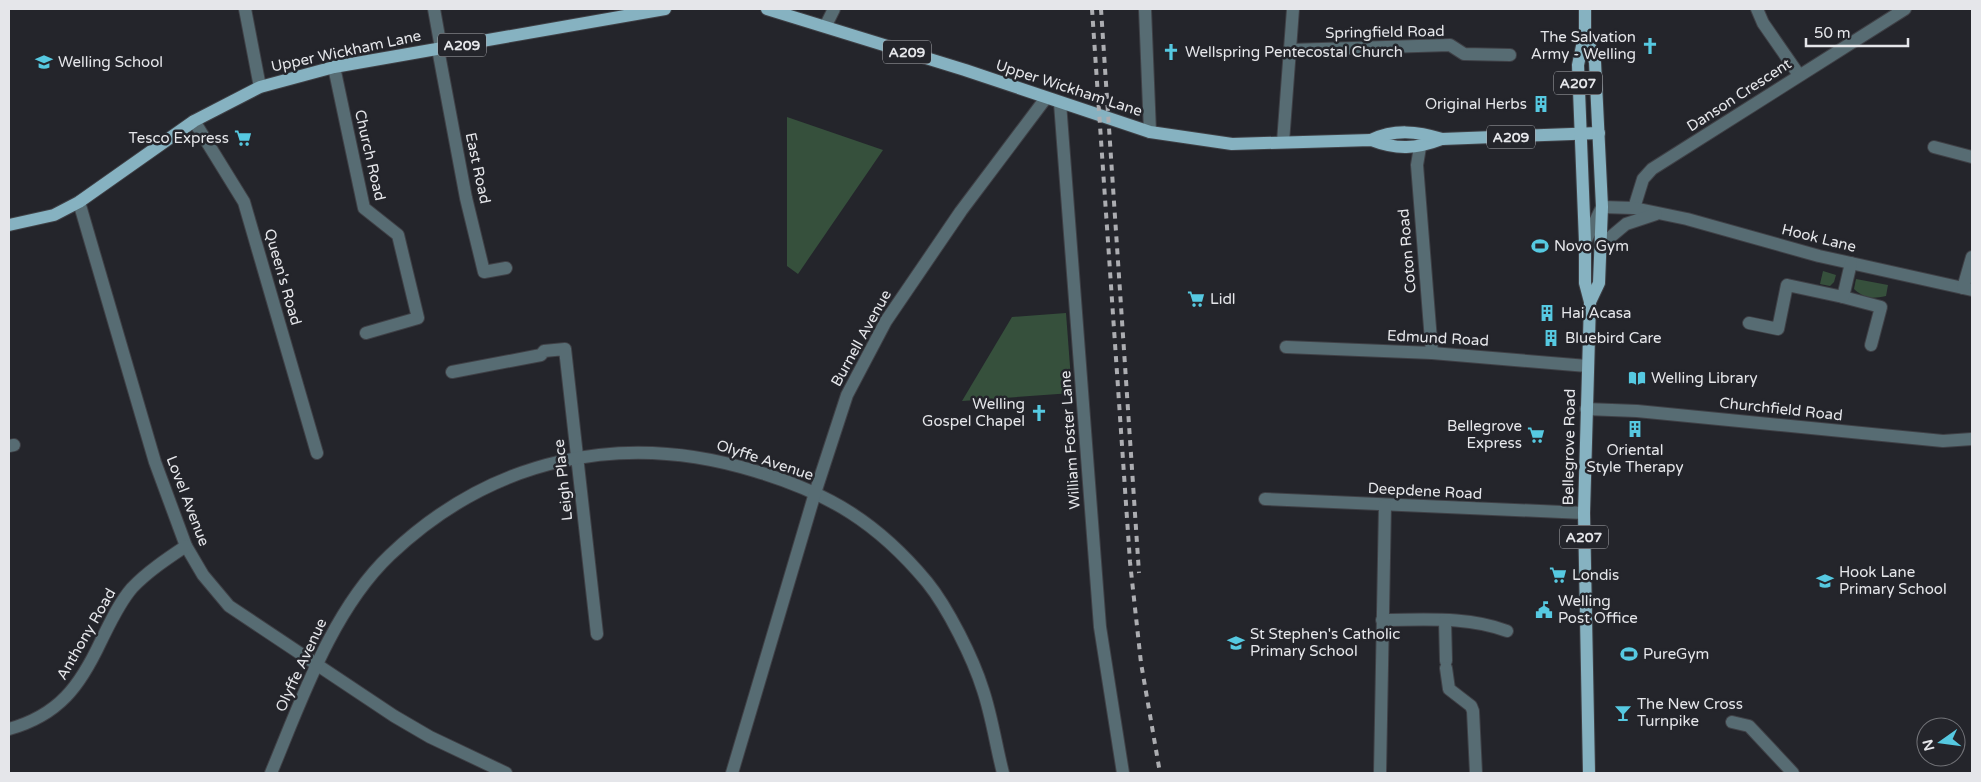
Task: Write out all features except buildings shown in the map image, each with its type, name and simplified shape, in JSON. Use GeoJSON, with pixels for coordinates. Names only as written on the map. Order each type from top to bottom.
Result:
{"type":"FeatureCollection","features":[{"type":"Feature","properties":{"kind":"main road","name":"Upper Wickham Lane"},"geometry":{"type":"LineString","coordinates":[[9,225],[54,215],[79,202],[194,121],[260,86],[334,67],[440,48],[603,14],[665,9]]}},
{"type":"Feature","properties":{"kind":"main road","name":"Upper Wickham Lane"},"geometry":{"type":"LineString","coordinates":[[767,9],[965,70],[1150,132],[1232,144],[1370,140],[1389,147],[1420,147],[1442,139],[1599,133]]}},
{"type":"Feature","properties":{"kind":"main road","name":"A207"},"geometry":{"type":"LineString","coordinates":[[1585,242],[1578,65],[1585,32],[1586,9]]}},
{"type":"Feature","properties":{"kind":"main road","name":"A207"},"geometry":{"type":"LineString","coordinates":[[1585,32],[1595,62],[1602,207],[1600,283],[1590,302]]}},
{"type":"Feature","properties":{"kind":"main road","name":"Upper Wickham Lane"},"geometry":{"type":"LineString","coordinates":[[1370,140],[1387,132],[1421,132],[1442,139]]}},
{"type":"Feature","properties":{"kind":"main road","name":"Bellegrove Road"},"geometry":{"type":"LineString","coordinates":[[1585,242],[1585,283],[1590,302],[1584,513],[1589,773]]}},
{"type":"Feature","properties":{"kind":"street"},"geometry":{"type":"LineString","coordinates":[[245,9],[260,86]]}},
{"type":"Feature","properties":{"kind":"street"},"geometry":{"type":"LineString","coordinates":[[434,9],[440,48]]}},
{"type":"Feature","properties":{"kind":"street"},"geometry":{"type":"LineString","coordinates":[[826,26],[834,9]]}},
{"type":"Feature","properties":{"kind":"street"},"geometry":{"type":"LineString","coordinates":[[1145,9],[1150,132]]}},
{"type":"Feature","properties":{"kind":"street"},"geometry":{"type":"LineString","coordinates":[[1283,142],[1292,9]]}},
{"type":"Feature","properties":{"kind":"street"},"geometry":{"type":"LineString","coordinates":[[1757,9],[1763,23],[1799,75]]}},
{"type":"Feature","properties":{"kind":"street","name":"Danson Crescent"},"geometry":{"type":"LineString","coordinates":[[1634,208],[1643,179],[1652,169],[1905,9]]}},
{"type":"Feature","properties":{"kind":"street","name":"Springfield Road"},"geometry":{"type":"LineString","coordinates":[[1289,50],[1450,45],[1464,54],[1510,55]]}},
{"type":"Feature","properties":{"kind":"street","name":"East Road"},"geometry":{"type":"LineString","coordinates":[[440,48],[466,198],[484,272],[506,268]]}},
{"type":"Feature","properties":{"kind":"street","name":"Church Road"},"geometry":{"type":"LineString","coordinates":[[334,67],[364,208],[398,235],[418,318],[366,333]]}},
{"type":"Feature","properties":{"kind":"street","name":"Burnell Avenue"},"geometry":{"type":"LineString","coordinates":[[732,773],[815,493],[847,396],[886,321],[961,211],[1046,98]]}},
{"type":"Feature","properties":{"kind":"street","name":"William Foster Lane"},"geometry":{"type":"LineString","coordinates":[[1060,103],[1100,627],[1123,773]]}},
{"type":"Feature","properties":{"kind":"street","name":"Queen's Road"},"geometry":{"type":"LineString","coordinates":[[194,121],[244,202],[317,453]]}},
{"type":"Feature","properties":{"kind":"street","name":"Coton Road"},"geometry":{"type":"LineString","coordinates":[[1420,147],[1417,165],[1432,353]]}},
{"type":"Feature","properties":{"kind":"street"},"geometry":{"type":"LineString","coordinates":[[1934,147],[1972,157]]}},
{"type":"Feature","properties":{"kind":"street","name":"Lovel Avenue"},"geometry":{"type":"LineString","coordinates":[[79,202],[156,462],[186,546],[203,575],[229,606],[317,664],[415,728],[506,773]]}},
{"type":"Feature","properties":{"kind":"street"},"geometry":{"type":"LineString","coordinates":[[1585,242],[1602,207]]}},
{"type":"Feature","properties":{"kind":"street","name":"Hook Lane"},"geometry":{"type":"LineString","coordinates":[[1602,207],[1634,208],[1687,219],[1851,263],[1968,289]]}},
{"type":"Feature","properties":{"kind":"street"},"geometry":{"type":"LineString","coordinates":[[1601,245],[1626,224],[1659,213]]}},
{"type":"Feature","properties":{"kind":"street"},"geometry":{"type":"LineString","coordinates":[[1968,289],[1972,257]]}},
{"type":"Feature","properties":{"kind":"street"},"geometry":{"type":"LineString","coordinates":[[1843,297],[1851,263]]}},
{"type":"Feature","properties":{"kind":"street"},"geometry":{"type":"LineString","coordinates":[[1749,323],[1778,329],[1787,285],[1881,307],[1871,345]]}},
{"type":"Feature","properties":{"kind":"street","name":"Edmund Road"},"geometry":{"type":"LineString","coordinates":[[1286,347],[1432,353],[1587,366]]}},
{"type":"Feature","properties":{"kind":"street","name":"Leigh Place"},"geometry":{"type":"LineString","coordinates":[[452,372],[541,355],[544,350],[565,349],[597,634]]}},
{"type":"Feature","properties":{"kind":"street","name":"Churchfield Road"},"geometry":{"type":"LineString","coordinates":[[1586,409],[1637,411],[1943,441],[1972,439]]}},
{"type":"Feature","properties":{"kind":"street","name":"Olyffe Avenue"},"geometry":{"type":"LineString","coordinates":[[271,773],[317,664],[343,616],[367,582],[388,557],[415,533],[448,508],[512,475],[577,458],[631,452],[681,454],[719,460],[772,476],[815,493],[869,523],[894,545],[929,584],[958,633],[983,690],[1004,773]]}},
{"type":"Feature","properties":{"kind":"street","name":"Deepdene Road"},"geometry":{"type":"LineString","coordinates":[[1265,500],[1584,513]]}},
{"type":"Feature","properties":{"kind":"street"},"geometry":{"type":"LineString","coordinates":[[1380,773],[1384,505]]}},
{"type":"Feature","properties":{"kind":"street","name":"Anthony Road"},"geometry":{"type":"LineString","coordinates":[[9,729],[44,715],[64,700],[77,685],[111,620],[132,588],[186,546]]}},
{"type":"Feature","properties":{"kind":"street"},"geometry":{"type":"LineString","coordinates":[[1382,620],[1445,620],[1487,623],[1507,631]]}},
{"type":"Feature","properties":{"kind":"street"},"geometry":{"type":"LineString","coordinates":[[1445,620],[1446,664],[1449,688],[1471,706],[1473,711],[1476,773]]}},
{"type":"Feature","properties":{"kind":"street"},"geometry":{"type":"LineString","coordinates":[[1732,722],[1749,726],[1793,773]]}},
{"type":"Feature","properties":{"kind":"green space"},"geometry":{"type":"Polygon","coordinates":[[[787,117],[883,150],[798,274],[787,266],[787,117]]]}},
{"type":"Feature","properties":{"kind":"green space"},"geometry":{"type":"Polygon","coordinates":[[[1823,271],[1836,275],[1834,282],[1830,286],[1820,284],[1823,271]]]}},
{"type":"Feature","properties":{"kind":"green space"},"geometry":{"type":"Polygon","coordinates":[[[1856,279],[1888,285],[1886,296],[1873,298],[1862,295],[1854,289],[1856,279]]]}},
{"type":"Feature","properties":{"kind":"green space"},"geometry":{"type":"Polygon","coordinates":[[[1066,313],[1072,393],[962,401],[1012,317],[1066,313]]]}},
{"type":"Feature","properties":{"kind":"railway"},"geometry":{"type":"LineString","coordinates":[[1092,9],[1130,562],[1141,663],[1160,773]]}},
{"type":"Feature","properties":{"kind":"railway"},"geometry":{"type":"LineString","coordinates":[[1101,9],[1139,573]]}},
{"type":"Feature","properties":{"kind":"place","name":"The Salvation Army - Welling"},"geometry":{"type":"Point","coordinates":[1650,46]}},
{"type":"Feature","properties":{"kind":"place","name":"Wellspring Pentecostal Church"},"geometry":{"type":"Point","coordinates":[1171,52]}},
{"type":"Feature","properties":{"kind":"place","name":"Welling School"},"geometry":{"type":"Point","coordinates":[44,62]}},
{"type":"Feature","properties":{"kind":"place","name":"Original Herbs"},"geometry":{"type":"Point","coordinates":[1541,104]}},
{"type":"Feature","properties":{"kind":"place","name":"Tesco Express"},"geometry":{"type":"Point","coordinates":[243,138]}},
{"type":"Feature","properties":{"kind":"place","name":"Novo Gym"},"geometry":{"type":"Point","coordinates":[1540,246]}},
{"type":"Feature","properties":{"kind":"place","name":"Lidl"},"geometry":{"type":"Point","coordinates":[1196,299]}},
{"type":"Feature","properties":{"kind":"place","name":"Hai Acasa"},"geometry":{"type":"Point","coordinates":[1547,313]}},
{"type":"Feature","properties":{"kind":"place","name":"Bluebird Care"},"geometry":{"type":"Point","coordinates":[1551,338]}},
{"type":"Feature","properties":{"kind":"place","name":"Welling Library"},"geometry":{"type":"Point","coordinates":[1637,378]}},
{"type":"Feature","properties":{"kind":"place","name":"Welling Gospel Chapel"},"geometry":{"type":"Point","coordinates":[1039,413]}},
{"type":"Feature","properties":{"kind":"place","name":"Oriental Style Therapy"},"geometry":{"type":"Point","coordinates":[1635,429]}},
{"type":"Feature","properties":{"kind":"place","name":"Bellegrove Express"},"geometry":{"type":"Point","coordinates":[1536,435]}},
{"type":"Feature","properties":{"kind":"place","name":"Londis"},"geometry":{"type":"Point","coordinates":[1558,575]}},
{"type":"Feature","properties":{"kind":"place","name":"Hook Lane Primary School"},"geometry":{"type":"Point","coordinates":[1825,581]}},
{"type":"Feature","properties":{"kind":"place","name":"Welling Post Office"},"geometry":{"type":"Point","coordinates":[1544,610]}},
{"type":"Feature","properties":{"kind":"place","name":"St Stephen's Catholic Primary School"},"geometry":{"type":"Point","coordinates":[1236,643]}},
{"type":"Feature","properties":{"kind":"place","name":"PureGym"},"geometry":{"type":"Point","coordinates":[1629,654]}},
{"type":"Feature","properties":{"kind":"place","name":"The New Cross Turnpike"},"geometry":{"type":"Point","coordinates":[1623,713]}}]}
